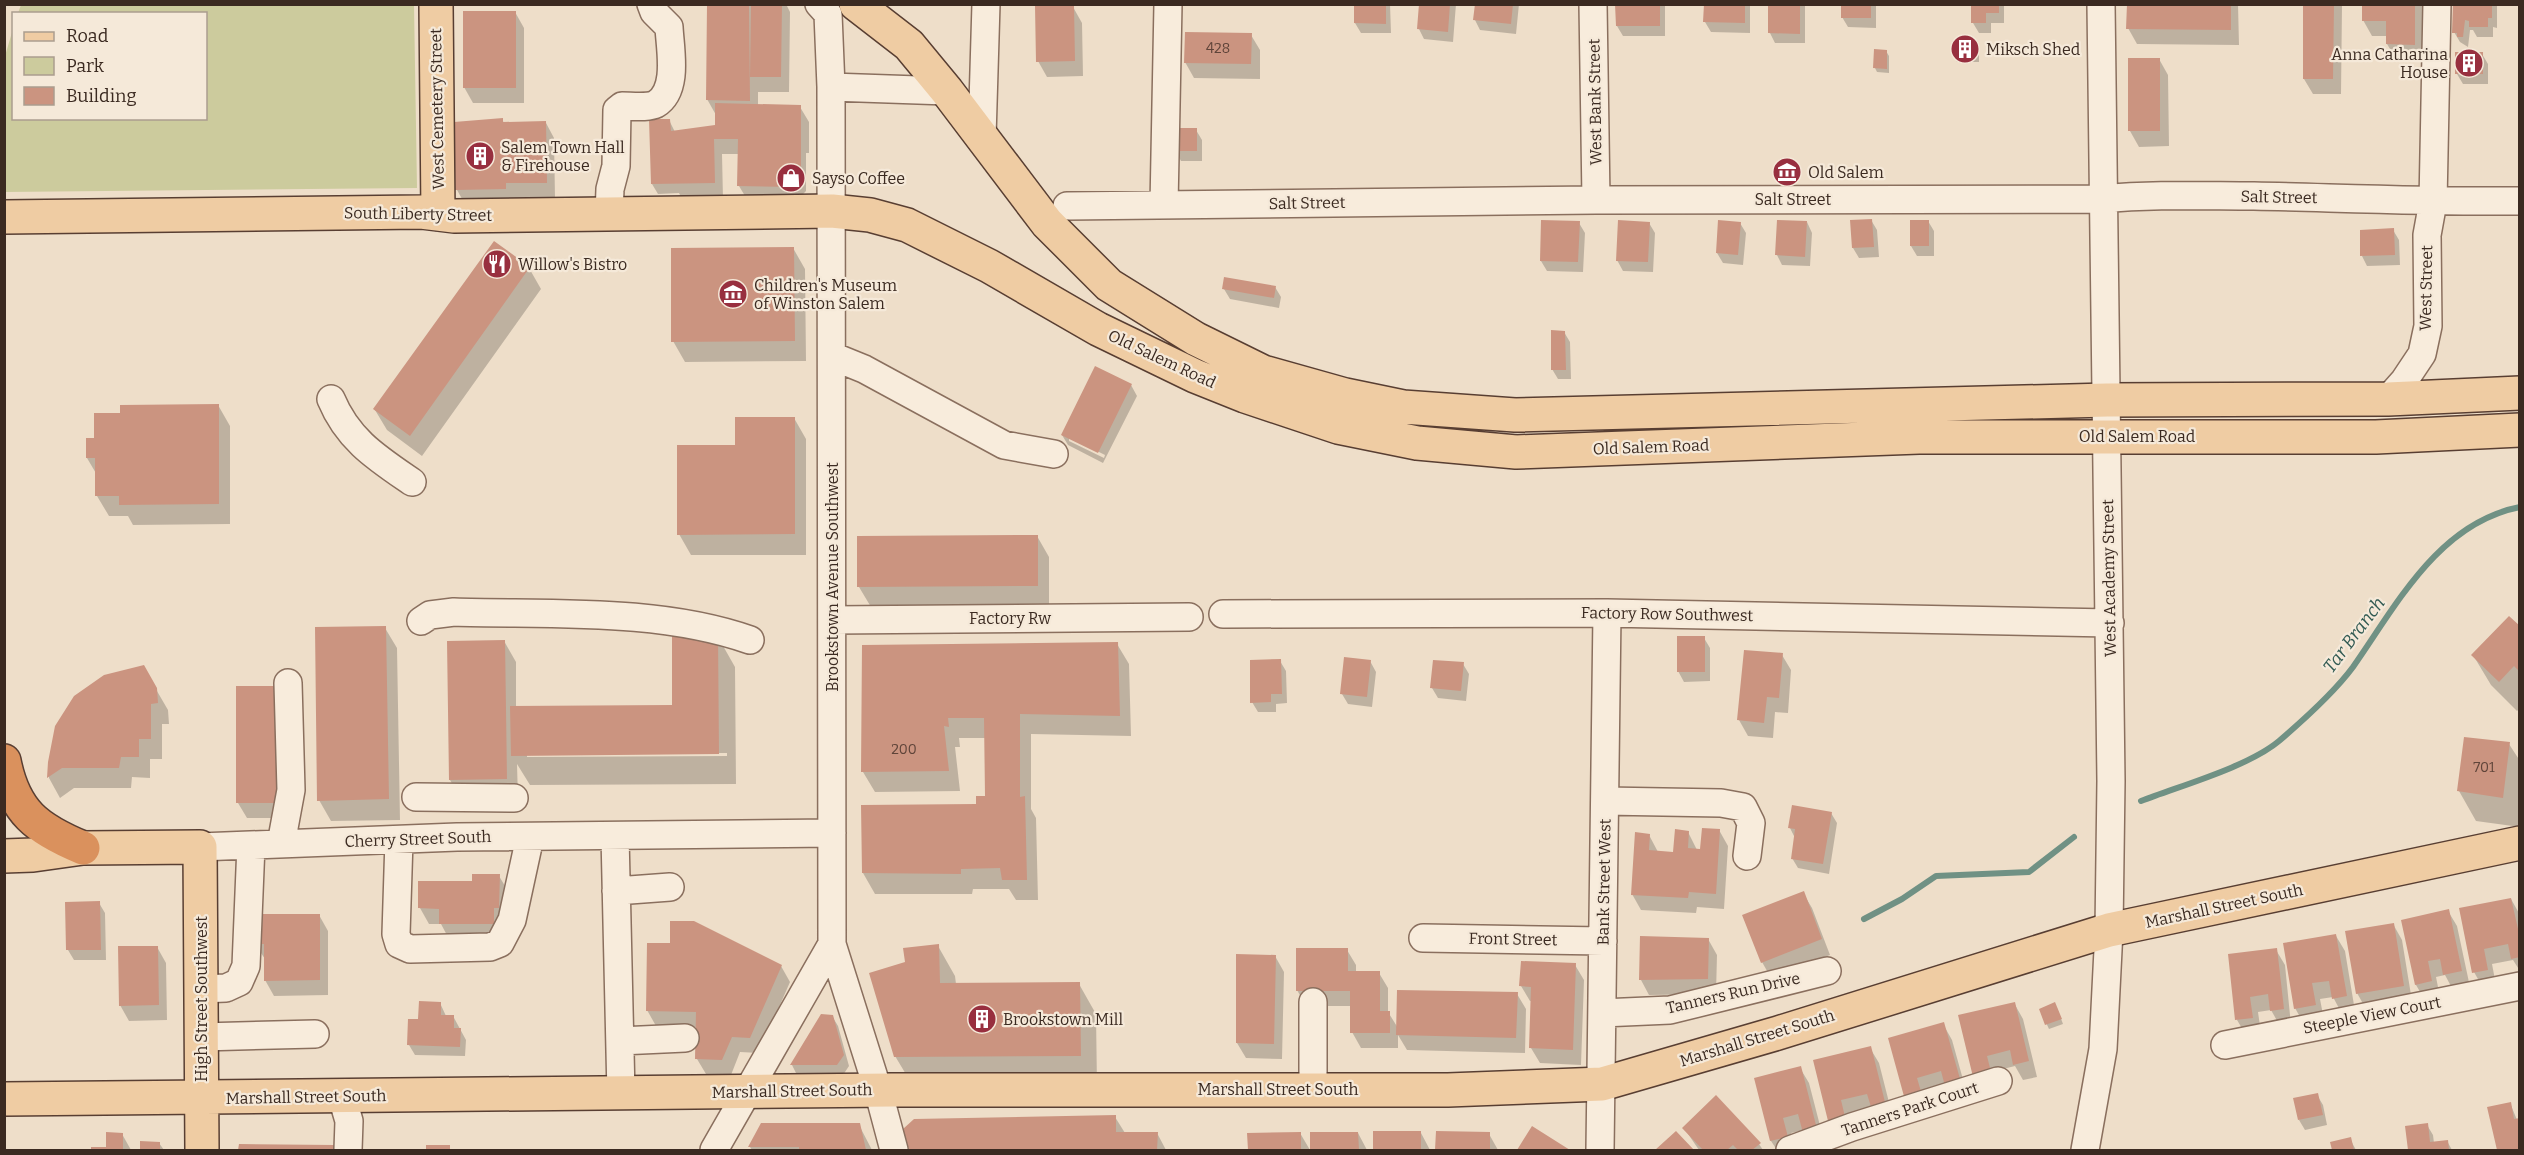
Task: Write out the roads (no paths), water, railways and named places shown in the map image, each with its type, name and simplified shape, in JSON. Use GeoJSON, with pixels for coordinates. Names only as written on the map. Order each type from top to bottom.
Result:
{"type":"FeatureCollection","features":[{"type":"Feature","properties":{"kind":"highway"},"geometry":{"type":"LineString","coordinates":[[4,761],[11,789],[25,813],[46,831],[83,848]]}},
{"type":"Feature","properties":{"kind":"main road","name":"West Cemetery Street"},"geometry":{"type":"LineString","coordinates":[[436,4],[438,214]]}},
{"type":"Feature","properties":{"kind":"main road","name":"Old Salem Road"},"geometry":{"type":"LineString","coordinates":[[856,4],[909,45],[947,91],[1047,223],[1108,285],[1196,339],[1263,372],[1345,395],[1403,407],[1515,415],[2108,400],[2388,399],[2520,393]]}},
{"type":"Feature","properties":{"kind":"main road","name":"South Liberty Street"},"geometry":{"type":"LineString","coordinates":[[4,217],[421,212],[454,216],[610,202],[832,211]]}},
{"type":"Feature","properties":{"kind":"main road","name":"Old Salem Road"},"geometry":{"type":"LineString","coordinates":[[832,211],[870,215],[907,225],[989,266],[1098,329],[1195,376],[1235,392],[1338,427],[1417,443],[1516,452],[1919,437],[2108,435],[2376,437],[2520,430]]}},
{"type":"Feature","properties":{"kind":"main road","name":"Marshall Street South"},"geometry":{"type":"LineString","coordinates":[[13,1099],[878,1090],[1448,1090],[1602,1084],[1800,1026],[2109,930],[2520,843]]}},
{"type":"Feature","properties":{"kind":"main road","name":"Cherry Street South"},"geometry":{"type":"LineString","coordinates":[[4,856],[33,855],[83,848],[200,847]]}},
{"type":"Feature","properties":{"kind":"main road","name":"High Street Southwest"},"geometry":{"type":"LineString","coordinates":[[200,847],[202,1150]]}},
{"type":"Feature","properties":{"kind":"street"},"geometry":{"type":"LineString","coordinates":[[610,202],[616,166],[618,111],[622,106],[654,105],[662,98],[671,81],[669,27],[654,12],[651,4]]}},
{"type":"Feature","properties":{"kind":"street","name":"Brookstown Avenue Southwest"},"geometry":{"type":"LineString","coordinates":[[714,1150],[749,1093],[832,944],[831,87],[828,14],[819,4]]}},
{"type":"Feature","properties":{"kind":"street"},"geometry":{"type":"LineString","coordinates":[[982,137],[986,4]]}},
{"type":"Feature","properties":{"kind":"street"},"geometry":{"type":"LineString","coordinates":[[1164,205],[1168,4]]}},
{"type":"Feature","properties":{"kind":"street","name":"West Bank Street"},"geometry":{"type":"LineString","coordinates":[[1593,4],[1596,200]]}},
{"type":"Feature","properties":{"kind":"street","name":"West Academy Street"},"geometry":{"type":"LineString","coordinates":[[2085,1150],[2103,1049],[2109,930],[2110,623],[2101,4]]}},
{"type":"Feature","properties":{"kind":"street","name":"West Street"},"geometry":{"type":"LineString","coordinates":[[2388,399],[2404,381],[2422,354],[2428,326],[2427,235],[2433,202],[2437,4]]}},
{"type":"Feature","properties":{"kind":"street"},"geometry":{"type":"LineString","coordinates":[[831,87],[947,91]]}},
{"type":"Feature","properties":{"kind":"street","name":"Salt Street"},"geometry":{"type":"LineString","coordinates":[[1067,206],[1596,200],[2103,199],[2144,195],[2346,198],[2433,202],[2520,201]]}},
{"type":"Feature","properties":{"kind":"street"},"geometry":{"type":"LineString","coordinates":[[832,356],[864,369],[1004,444],[1054,454]]}},
{"type":"Feature","properties":{"kind":"street"},"geometry":{"type":"LineString","coordinates":[[331,399],[340,420],[366,450],[412,482]]}},
{"type":"Feature","properties":{"kind":"street"},"geometry":{"type":"LineString","coordinates":[[421,621],[430,615],[454,612],[624,616],[700,627],[750,640]]}},
{"type":"Feature","properties":{"kind":"street","name":"Factory Row Southwest"},"geometry":{"type":"LineString","coordinates":[[1223,614],[1607,613],[2110,623]]}},
{"type":"Feature","properties":{"kind":"street","name":"Bank Street West"},"geometry":{"type":"LineString","coordinates":[[1600,1150],[1607,613]]}},
{"type":"Feature","properties":{"kind":"street","name":"Factory Rw"},"geometry":{"type":"LineString","coordinates":[[832,620],[1189,617]]}},
{"type":"Feature","properties":{"kind":"street"},"geometry":{"type":"LineString","coordinates":[[281,844],[291,790],[288,683]]}},
{"type":"Feature","properties":{"kind":"street"},"geometry":{"type":"LineString","coordinates":[[416,797],[514,798]]}},
{"type":"Feature","properties":{"kind":"street"},"geometry":{"type":"LineString","coordinates":[[1605,801],[1721,803],[1743,807],[1751,823],[1747,856]]}},
{"type":"Feature","properties":{"kind":"street","name":"Cherry Street South"},"geometry":{"type":"LineString","coordinates":[[200,847],[530,837],[832,833]]}},
{"type":"Feature","properties":{"kind":"street"},"geometry":{"type":"LineString","coordinates":[[615,836],[621,1094]]}},
{"type":"Feature","properties":{"kind":"street"},"geometry":{"type":"LineString","coordinates":[[399,840],[396,934],[399,944],[410,949],[490,947],[501,943],[512,920],[530,837]]}},
{"type":"Feature","properties":{"kind":"street"},"geometry":{"type":"LineString","coordinates":[[201,989],[226,988],[239,982],[246,966],[251,845]]}},
{"type":"Feature","properties":{"kind":"street"},"geometry":{"type":"LineString","coordinates":[[616,891],[670,887]]}},
{"type":"Feature","properties":{"kind":"street","name":"Front Street"},"geometry":{"type":"LineString","coordinates":[[1423,938],[1603,941]]}},
{"type":"Feature","properties":{"kind":"street"},"geometry":{"type":"LineString","coordinates":[[832,944],[878,1090],[894,1150]]}},
{"type":"Feature","properties":{"kind":"street","name":"Tanners Run Drive"},"geometry":{"type":"LineString","coordinates":[[1602,1013],[1670,1010],[1827,971]]}},
{"type":"Feature","properties":{"kind":"street","name":"Steeple View Court"},"geometry":{"type":"LineString","coordinates":[[2225,1045],[2520,986]]}},
{"type":"Feature","properties":{"kind":"street"},"geometry":{"type":"LineString","coordinates":[[1313,1002],[1313,1090]]}},
{"type":"Feature","properties":{"kind":"street"},"geometry":{"type":"LineString","coordinates":[[202,1037],[315,1034]]}},
{"type":"Feature","properties":{"kind":"street"},"geometry":{"type":"LineString","coordinates":[[620,1041],[685,1038]]}},
{"type":"Feature","properties":{"kind":"street","name":"Tanners Park Court"},"geometry":{"type":"LineString","coordinates":[[1790,1150],[1852,1127],[1998,1081]]}},
{"type":"Feature","properties":{"kind":"street"},"geometry":{"type":"LineString","coordinates":[[342,1097],[349,1121],[348,1150]]}},
{"type":"Feature","properties":{"kind":"waterway","name":"Tar Branch"},"geometry":{"type":"LineString","coordinates":[[2141,801],[2232,767],[2279,741],[2346,676],[2403,594],[2442,549],[2465,530],[2491,516],[2520,507]]}},
{"type":"Feature","properties":{"kind":"waterway","name":"Tar Branch"},"geometry":{"type":"LineString","coordinates":[[1864,919],[1902,899],[1936,876],[2029,872],[2074,837]]}},
{"type":"Feature","properties":{"kind":"place","name":"Miksch Shed"},"geometry":{"type":"Point","coordinates":[1965,49]}},
{"type":"Feature","properties":{"kind":"place","name":"Anna Catharina House"},"geometry":{"type":"Point","coordinates":[2469,63]}},
{"type":"Feature","properties":{"kind":"place","name":"Salem Town Hall & Firehouse"},"geometry":{"type":"Point","coordinates":[480,156]}},
{"type":"Feature","properties":{"kind":"place","name":"Old Salem"},"geometry":{"type":"Point","coordinates":[1787,172]}},
{"type":"Feature","properties":{"kind":"place","name":"Sayso Coffee"},"geometry":{"type":"Point","coordinates":[791,178]}},
{"type":"Feature","properties":{"kind":"place","name":"Willow's Bistro"},"geometry":{"type":"Point","coordinates":[497,264]}},
{"type":"Feature","properties":{"kind":"place","name":"Children's Museum of Winston Salem"},"geometry":{"type":"Point","coordinates":[733,294]}},
{"type":"Feature","properties":{"kind":"place","name":"Brookstown Mill"},"geometry":{"type":"Point","coordinates":[982,1019]}}]}
